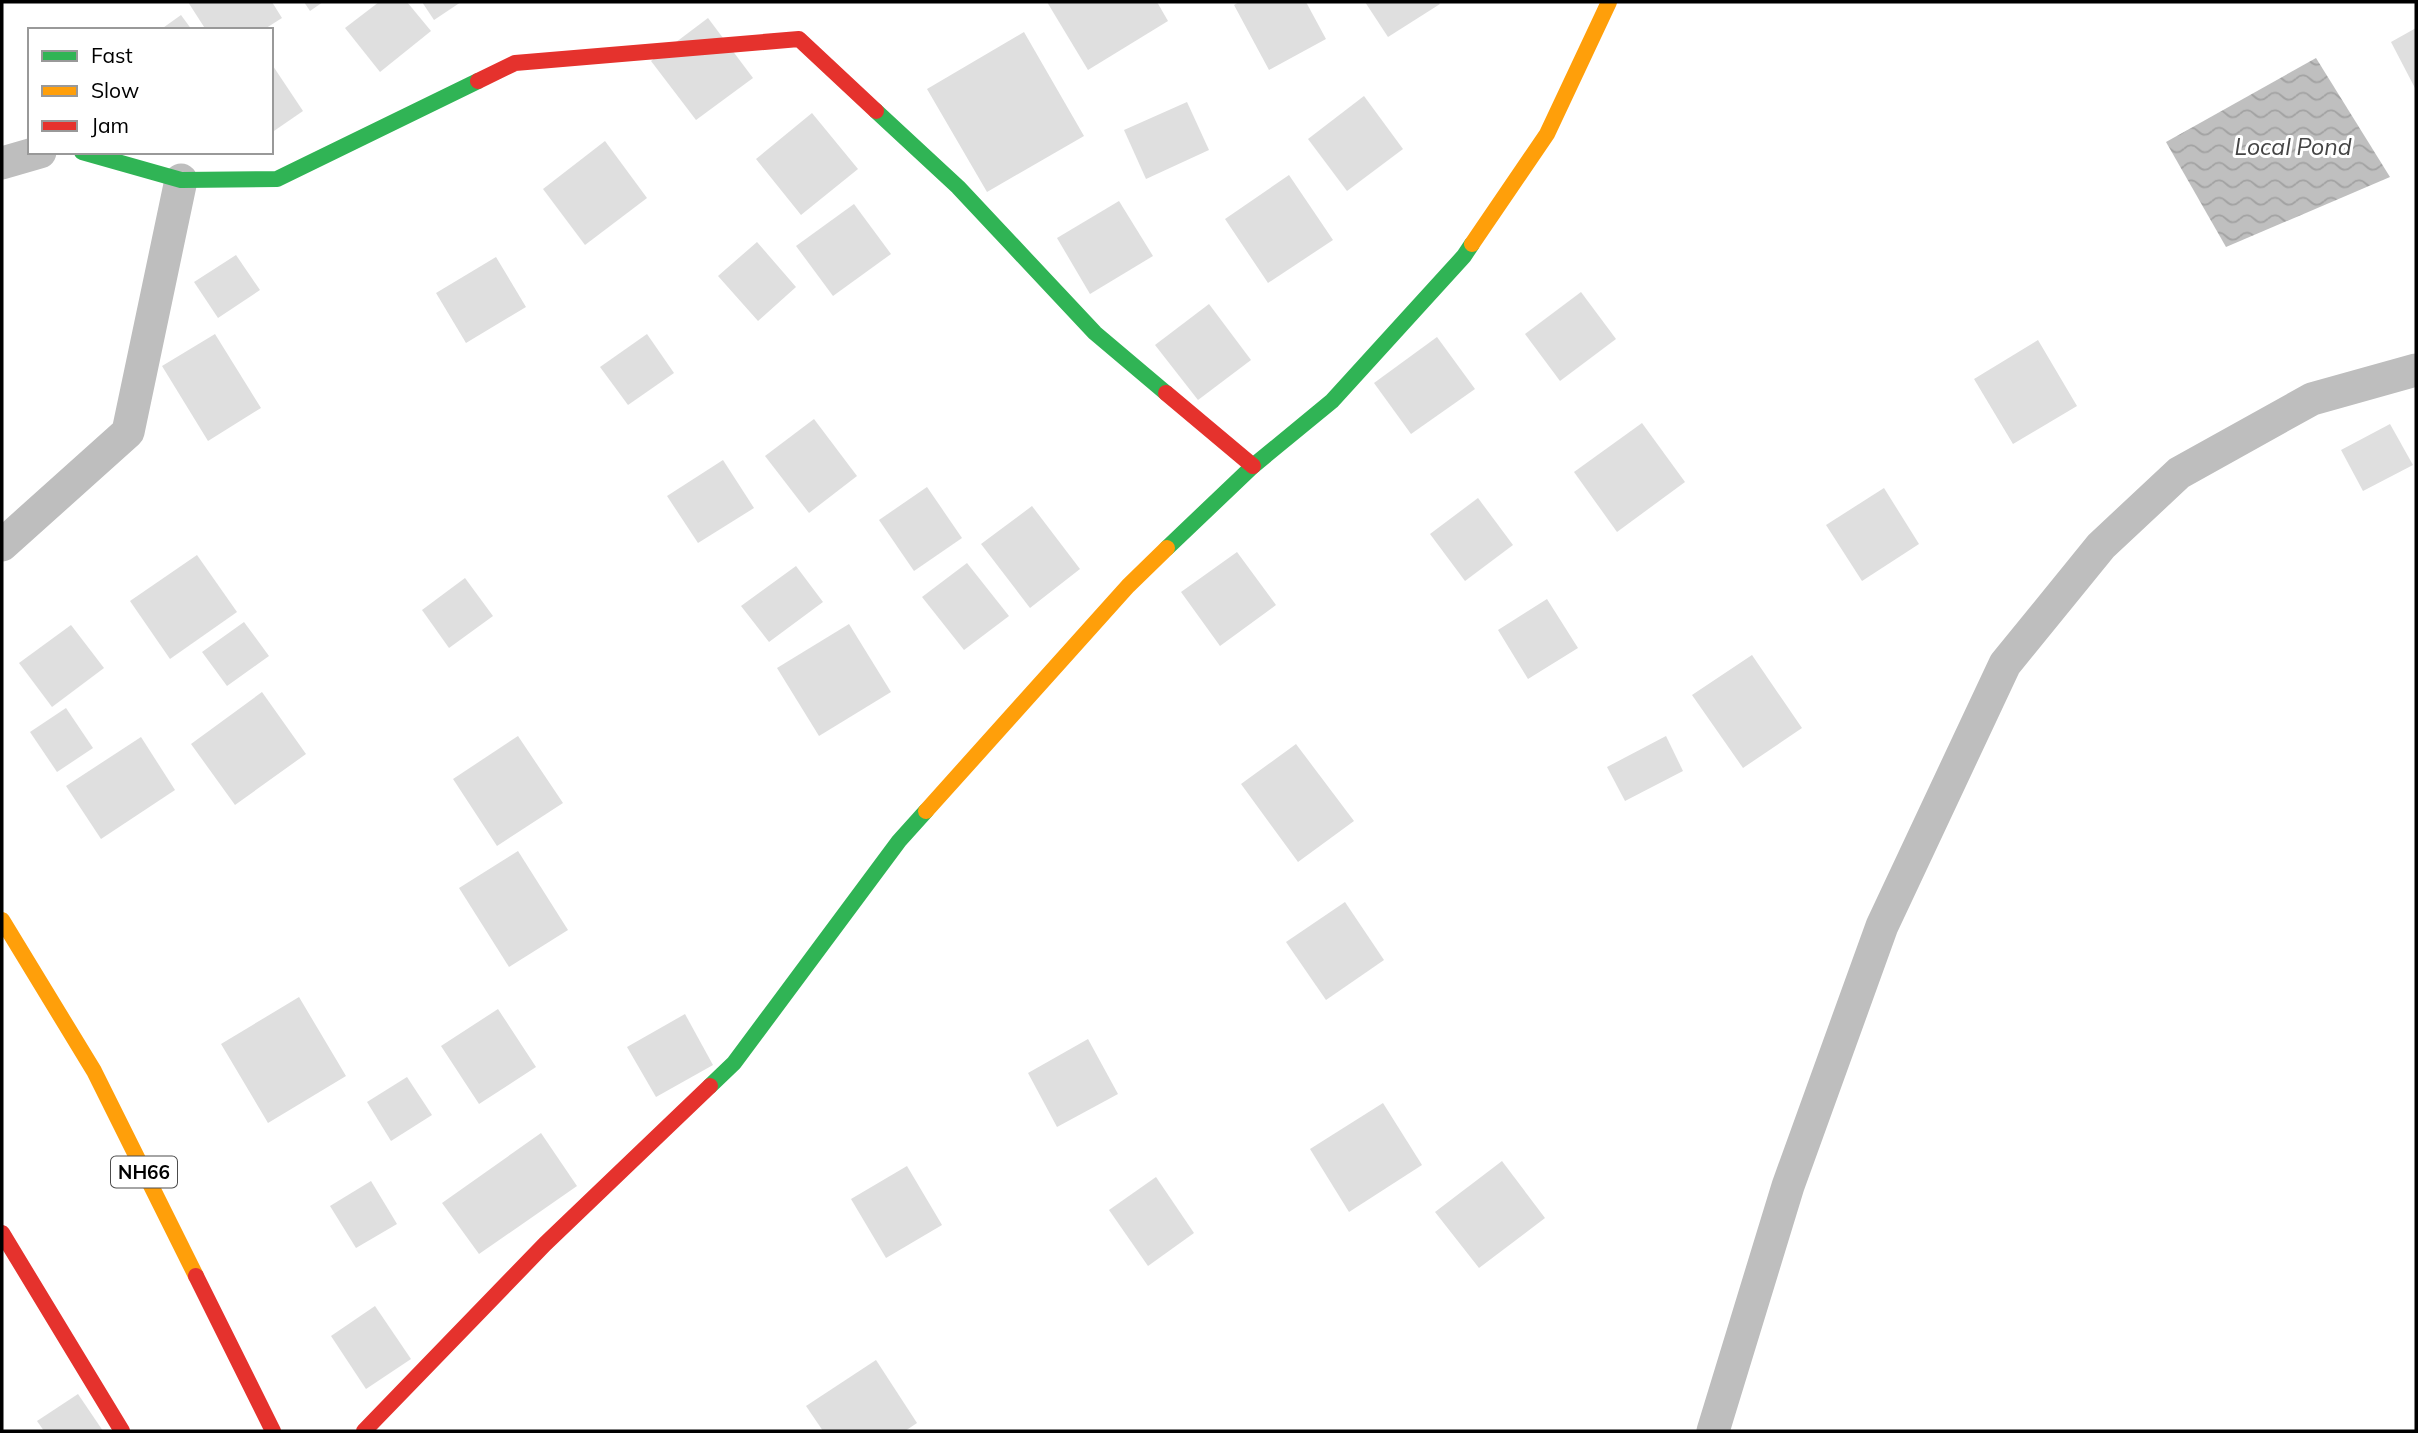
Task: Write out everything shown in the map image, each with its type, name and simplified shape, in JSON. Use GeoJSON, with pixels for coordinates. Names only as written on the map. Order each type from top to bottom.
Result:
{"type":"FeatureCollection","features":[{"type":"Feature","properties":{"kind":"main road"},"geometry":{"type":"LineString","coordinates":[[363,1431],[545,1244],[734,1063],[899,841],[1128,586],[1253,466],[1332,401],[1464,256],[1547,134],[1609,2]]}},
{"type":"Feature","properties":{"kind":"main road"},"geometry":{"type":"LineString","coordinates":[[89,154],[181,180],[277,179],[515,63],[799,39],[958,187],[1095,332],[1253,466]]}},
{"type":"Feature","properties":{"kind":"main road","name":"NH66"},"geometry":{"type":"LineString","coordinates":[[2,920],[94,1071],[273,1431]]}},
{"type":"Feature","properties":{"kind":"main road"},"geometry":{"type":"LineString","coordinates":[[2,1233],[122,1431]]}},
{"type":"Feature","properties":{"kind":"street"},"geometry":{"type":"LineString","coordinates":[[2,163],[33,154]]}},
{"type":"Feature","properties":{"kind":"street"},"geometry":{"type":"LineString","coordinates":[[2,545],[128,432],[181,180]]}},
{"type":"Feature","properties":{"kind":"street"},"geometry":{"type":"LineString","coordinates":[[1713,1431],[1788,1186],[1882,926],[2005,664],[2101,546],[2179,473],[2312,399],[2416,370]]}},
{"type":"Feature","properties":{"kind":"water","name":"Local Pond"},"geometry":{"type":"Polygon","coordinates":[[[2316,58],[2390,177],[2226,247],[2166,142],[2316,58]]]}},
{"type":"Feature","properties":{"kind":"building"},"geometry":{"type":"Polygon","coordinates":[[[188,2],[272,2],[282,18],[266,28],[205,28],[188,2]]]}},
{"type":"Feature","properties":{"kind":"building"},"geometry":{"type":"Polygon","coordinates":[[[304,2],[323,2],[310,11],[304,2]]]}},
{"type":"Feature","properties":{"kind":"building"},"geometry":{"type":"Polygon","coordinates":[[[379,2],[407,2],[431,31],[380,72],[345,28],[379,2]]]}},
{"type":"Feature","properties":{"kind":"building"},"geometry":{"type":"Polygon","coordinates":[[[422,2],[461,2],[434,20],[422,2]]]}},
{"type":"Feature","properties":{"kind":"building"},"geometry":{"type":"Polygon","coordinates":[[[1047,2],[1157,2],[1168,21],[1088,70],[1047,2]]]}},
{"type":"Feature","properties":{"kind":"building"},"geometry":{"type":"Polygon","coordinates":[[[1239,2],[1306,2],[1326,39],[1269,70],[1234,5],[1239,2]]]}},
{"type":"Feature","properties":{"kind":"building"},"geometry":{"type":"Polygon","coordinates":[[[1365,2],[1438,2],[1440,4],[1388,37],[1365,2]]]}},
{"type":"Feature","properties":{"kind":"building"},"geometry":{"type":"Polygon","coordinates":[[[181,15],[191,28],[163,28],[181,15]]]}},
{"type":"Feature","properties":{"kind":"building"},"geometry":{"type":"Polygon","coordinates":[[[708,18],[753,78],[696,120],[651,61],[708,18]]]}},
{"type":"Feature","properties":{"kind":"building"},"geometry":{"type":"Polygon","coordinates":[[[2416,28],[2416,90],[2391,42],[2416,28]]]}},
{"type":"Feature","properties":{"kind":"building"},"geometry":{"type":"Polygon","coordinates":[[[1024,32],[1084,136],[987,192],[927,89],[1024,32]]]}},
{"type":"Feature","properties":{"kind":"building"},"geometry":{"type":"Polygon","coordinates":[[[273,66],[303,111],[273,132],[273,66]]]}},
{"type":"Feature","properties":{"kind":"building"},"geometry":{"type":"Polygon","coordinates":[[[1364,96],[1403,149],[1347,191],[1308,139],[1364,96]]]}},
{"type":"Feature","properties":{"kind":"building"},"geometry":{"type":"Polygon","coordinates":[[[1187,102],[1209,150],[1146,179],[1124,130],[1187,102]]]}},
{"type":"Feature","properties":{"kind":"building"},"geometry":{"type":"Polygon","coordinates":[[[812,113],[858,169],[801,215],[756,159],[812,113]]]}},
{"type":"Feature","properties":{"kind":"building"},"geometry":{"type":"Polygon","coordinates":[[[605,141],[647,198],[585,245],[543,189],[605,141]]]}},
{"type":"Feature","properties":{"kind":"building"},"geometry":{"type":"Polygon","coordinates":[[[1289,175],[1333,240],[1268,283],[1225,219],[1289,175]]]}},
{"type":"Feature","properties":{"kind":"building"},"geometry":{"type":"Polygon","coordinates":[[[1119,201],[1153,256],[1090,294],[1057,238],[1119,201]]]}},
{"type":"Feature","properties":{"kind":"building"},"geometry":{"type":"Polygon","coordinates":[[[854,204],[891,254],[833,296],[796,246],[854,204]]]}},
{"type":"Feature","properties":{"kind":"building"},"geometry":{"type":"Polygon","coordinates":[[[757,242],[796,287],[758,321],[718,276],[757,242]]]}},
{"type":"Feature","properties":{"kind":"building"},"geometry":{"type":"Polygon","coordinates":[[[236,255],[260,290],[218,318],[194,282],[236,255]]]}},
{"type":"Feature","properties":{"kind":"building"},"geometry":{"type":"Polygon","coordinates":[[[496,257],[526,307],[466,343],[436,293],[496,257]]]}},
{"type":"Feature","properties":{"kind":"building"},"geometry":{"type":"Polygon","coordinates":[[[1581,292],[1616,339],[1560,381],[1525,334],[1581,292]]]}},
{"type":"Feature","properties":{"kind":"building"},"geometry":{"type":"Polygon","coordinates":[[[1209,304],[1251,360],[1198,400],[1155,345],[1209,304]]]}},
{"type":"Feature","properties":{"kind":"building"},"geometry":{"type":"Polygon","coordinates":[[[215,334],[261,408],[208,441],[162,366],[215,334]]]}},
{"type":"Feature","properties":{"kind":"building"},"geometry":{"type":"Polygon","coordinates":[[[647,334],[674,373],[628,405],[600,367],[647,334]]]}},
{"type":"Feature","properties":{"kind":"building"},"geometry":{"type":"Polygon","coordinates":[[[1437,337],[1475,389],[1411,434],[1374,383],[1437,337]]]}},
{"type":"Feature","properties":{"kind":"building"},"geometry":{"type":"Polygon","coordinates":[[[2038,340],[2077,406],[2013,444],[1974,379],[2038,340]]]}},
{"type":"Feature","properties":{"kind":"building"},"geometry":{"type":"Polygon","coordinates":[[[814,419],[857,476],[809,513],[765,456],[814,419]]]}},
{"type":"Feature","properties":{"kind":"building"},"geometry":{"type":"Polygon","coordinates":[[[1642,423],[1685,482],[1617,532],[1574,472],[1642,423]]]}},
{"type":"Feature","properties":{"kind":"building"},"geometry":{"type":"Polygon","coordinates":[[[2390,424],[2413,465],[2363,491],[2341,450],[2390,424]]]}},
{"type":"Feature","properties":{"kind":"building"},"geometry":{"type":"Polygon","coordinates":[[[723,460],[754,508],[698,543],[667,496],[723,460]]]}},
{"type":"Feature","properties":{"kind":"building"},"geometry":{"type":"Polygon","coordinates":[[[927,487],[962,538],[914,571],[879,520],[927,487]]]}},
{"type":"Feature","properties":{"kind":"building"},"geometry":{"type":"Polygon","coordinates":[[[1884,488],[1919,544],[1862,581],[1826,525],[1884,488]]]}},
{"type":"Feature","properties":{"kind":"building"},"geometry":{"type":"Polygon","coordinates":[[[1478,498],[1513,545],[1465,581],[1430,534],[1478,498]]]}},
{"type":"Feature","properties":{"kind":"building"},"geometry":{"type":"Polygon","coordinates":[[[1032,506],[1080,569],[1030,608],[981,544],[1032,506]]]}},
{"type":"Feature","properties":{"kind":"building"},"geometry":{"type":"Polygon","coordinates":[[[1237,552],[1276,605],[1220,646],[1181,592],[1237,552]]]}},
{"type":"Feature","properties":{"kind":"building"},"geometry":{"type":"Polygon","coordinates":[[[197,555],[237,612],[170,659],[130,601],[197,555]]]}},
{"type":"Feature","properties":{"kind":"building"},"geometry":{"type":"Polygon","coordinates":[[[967,563],[1009,616],[964,650],[922,597],[967,563]]]}},
{"type":"Feature","properties":{"kind":"building"},"geometry":{"type":"Polygon","coordinates":[[[796,566],[823,602],[769,642],[741,606],[796,566]]]}},
{"type":"Feature","properties":{"kind":"building"},"geometry":{"type":"Polygon","coordinates":[[[465,578],[493,616],[449,648],[422,610],[465,578]]]}},
{"type":"Feature","properties":{"kind":"building"},"geometry":{"type":"Polygon","coordinates":[[[1547,599],[1578,648],[1528,679],[1498,630],[1547,599]]]}},
{"type":"Feature","properties":{"kind":"building"},"geometry":{"type":"Polygon","coordinates":[[[244,622],[269,656],[227,686],[202,652],[244,622]]]}},
{"type":"Feature","properties":{"kind":"building"},"geometry":{"type":"Polygon","coordinates":[[[849,624],[891,692],[819,736],[777,668],[849,624]]]}},
{"type":"Feature","properties":{"kind":"building"},"geometry":{"type":"Polygon","coordinates":[[[71,625],[104,668],[52,707],[19,663],[71,625]]]}},
{"type":"Feature","properties":{"kind":"building"},"geometry":{"type":"Polygon","coordinates":[[[1752,655],[1802,728],[1743,768],[1692,695],[1752,655]]]}},
{"type":"Feature","properties":{"kind":"building"},"geometry":{"type":"Polygon","coordinates":[[[262,692],[306,754],[235,805],[191,744],[262,692]]]}},
{"type":"Feature","properties":{"kind":"building"},"geometry":{"type":"Polygon","coordinates":[[[66,708],[93,748],[57,772],[30,732],[66,708]]]}},
{"type":"Feature","properties":{"kind":"building"},"geometry":{"type":"Polygon","coordinates":[[[518,736],[563,803],[497,846],[453,779],[518,736]]]}},
{"type":"Feature","properties":{"kind":"building"},"geometry":{"type":"Polygon","coordinates":[[[1666,736],[1683,771],[1625,801],[1607,767],[1666,736]]]}},
{"type":"Feature","properties":{"kind":"building"},"geometry":{"type":"Polygon","coordinates":[[[141,737],[175,790],[101,839],[66,786],[141,737]]]}},
{"type":"Feature","properties":{"kind":"building"},"geometry":{"type":"Polygon","coordinates":[[[1296,744],[1354,821],[1298,862],[1241,784],[1296,744]]]}},
{"type":"Feature","properties":{"kind":"building"},"geometry":{"type":"Polygon","coordinates":[[[518,851],[568,930],[509,967],[459,888],[518,851]]]}},
{"type":"Feature","properties":{"kind":"building"},"geometry":{"type":"Polygon","coordinates":[[[1345,902],[1384,960],[1326,1000],[1286,942],[1345,902]]]}},
{"type":"Feature","properties":{"kind":"building"},"geometry":{"type":"Polygon","coordinates":[[[299,997],[346,1076],[268,1123],[221,1044],[299,997]]]}},
{"type":"Feature","properties":{"kind":"building"},"geometry":{"type":"Polygon","coordinates":[[[498,1009],[536,1067],[479,1104],[441,1046],[498,1009]]]}},
{"type":"Feature","properties":{"kind":"building"},"geometry":{"type":"Polygon","coordinates":[[[685,1014],[713,1065],[656,1097],[627,1047],[685,1014]]]}},
{"type":"Feature","properties":{"kind":"building"},"geometry":{"type":"Polygon","coordinates":[[[1088,1039],[1118,1094],[1057,1127],[1028,1073],[1088,1039]]]}},
{"type":"Feature","properties":{"kind":"building"},"geometry":{"type":"Polygon","coordinates":[[[407,1077],[432,1115],[391,1141],[367,1102],[407,1077]]]}},
{"type":"Feature","properties":{"kind":"building"},"geometry":{"type":"Polygon","coordinates":[[[1383,1103],[1422,1165],[1349,1212],[1310,1149],[1383,1103]]]}},
{"type":"Feature","properties":{"kind":"building"},"geometry":{"type":"Polygon","coordinates":[[[541,1133],[577,1186],[479,1254],[442,1203],[541,1133]]]}},
{"type":"Feature","properties":{"kind":"building"},"geometry":{"type":"Polygon","coordinates":[[[1502,1161],[1545,1218],[1479,1268],[1435,1212],[1502,1161]]]}},
{"type":"Feature","properties":{"kind":"building"},"geometry":{"type":"Polygon","coordinates":[[[907,1166],[942,1225],[886,1258],[851,1199],[907,1166]]]}},
{"type":"Feature","properties":{"kind":"building"},"geometry":{"type":"Polygon","coordinates":[[[1156,1177],[1194,1233],[1148,1266],[1109,1210],[1156,1177]]]}},
{"type":"Feature","properties":{"kind":"building"},"geometry":{"type":"Polygon","coordinates":[[[371,1181],[397,1224],[356,1248],[330,1206],[371,1181]]]}},
{"type":"Feature","properties":{"kind":"building"},"geometry":{"type":"Polygon","coordinates":[[[375,1306],[411,1359],[366,1389],[331,1336],[375,1306]]]}},
{"type":"Feature","properties":{"kind":"building"},"geometry":{"type":"Polygon","coordinates":[[[876,1360],[917,1423],[905,1431],[823,1431],[806,1406],[876,1360]]]}},
{"type":"Feature","properties":{"kind":"building"},"geometry":{"type":"Polygon","coordinates":[[[78,1394],[103,1431],[44,1431],[37,1421],[78,1394]]]}},
{"type":"Feature","properties":{"kind":"traffic: fast"},"geometry":{"type":"LineString","coordinates":[[89,154],[181,180],[277,179],[478,81]]}},
{"type":"Feature","properties":{"kind":"traffic: fast"},"geometry":{"type":"LineString","coordinates":[[876,111],[958,187],[1095,333],[1166,393]]}},
{"type":"Feature","properties":{"kind":"traffic: fast"},"geometry":{"type":"LineString","coordinates":[[1167,548],[1253,466],[1332,401],[1472,244]]}},
{"type":"Feature","properties":{"kind":"traffic: fast"},"geometry":{"type":"LineString","coordinates":[[710,1086],[734,1063],[899,841],[926,811]]}},
{"type":"Feature","properties":{"kind":"traffic: slow"},"geometry":{"type":"LineString","coordinates":[[1472,244],[1547,134],[1609,2]]}},
{"type":"Feature","properties":{"kind":"traffic: slow"},"geometry":{"type":"LineString","coordinates":[[926,811],[1128,586],[1167,548]]}},
{"type":"Feature","properties":{"kind":"traffic: slow"},"geometry":{"type":"LineString","coordinates":[[2,920],[94,1071],[196,1276]]}},
{"type":"Feature","properties":{"kind":"traffic: jam"},"geometry":{"type":"LineString","coordinates":[[478,81],[515,63],[799,39],[876,111]]}},
{"type":"Feature","properties":{"kind":"traffic: jam"},"geometry":{"type":"LineString","coordinates":[[1166,393],[1253,466]]}},
{"type":"Feature","properties":{"kind":"traffic: jam"},"geometry":{"type":"LineString","coordinates":[[364,1431],[545,1244],[710,1086]]}},
{"type":"Feature","properties":{"kind":"traffic: jam"},"geometry":{"type":"LineString","coordinates":[[2,1233],[122,1431]]}},
{"type":"Feature","properties":{"kind":"traffic: jam"},"geometry":{"type":"LineString","coordinates":[[196,1276],[273,1431]]}}]}
